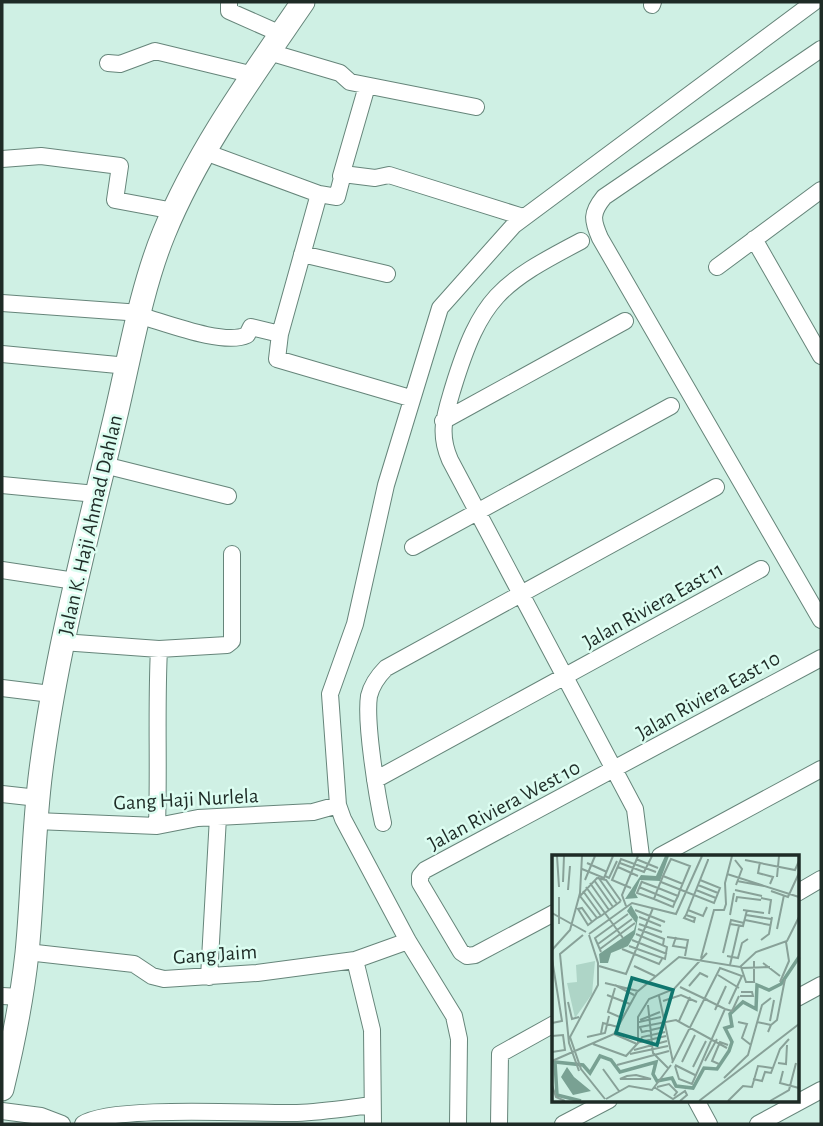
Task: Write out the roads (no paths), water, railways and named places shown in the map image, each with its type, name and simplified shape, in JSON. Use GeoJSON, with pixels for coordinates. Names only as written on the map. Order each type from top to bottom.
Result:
{"type":"FeatureCollection","features":[{"type":"Feature","properties":{"kind":"main road","name":"Jalan K. Haji Ahmad Dahlan"},"geometry":{"type":"LineString","coordinates":[[2,1089],[11,996],[27,952],[38,798],[51,694],[75,581],[141,314],[163,235],[174,211],[205,152],[303,2]]}},
{"type":"Feature","properties":{"kind":"street"},"geometry":{"type":"LineString","coordinates":[[229,2],[229,11],[275,43],[340,72],[347,81],[476,107]]}},
{"type":"Feature","properties":{"kind":"street"},"geometry":{"type":"LineString","coordinates":[[458,1124],[457,1027],[449,1003],[408,941],[338,805],[330,694],[355,624],[386,485],[410,398],[440,307],[523,217],[814,2]]}},
{"type":"Feature","properties":{"kind":"street"},"geometry":{"type":"LineString","coordinates":[[821,49],[604,197],[594,209],[593,221],[600,238],[821,620]]}},
{"type":"Feature","properties":{"kind":"street"},"geometry":{"type":"LineString","coordinates":[[108,63],[120,64],[155,51],[254,75]]}},
{"type":"Feature","properties":{"kind":"street"},"geometry":{"type":"LineString","coordinates":[[205,152],[319,194],[337,197],[367,86]]}},
{"type":"Feature","properties":{"kind":"street"},"geometry":{"type":"LineString","coordinates":[[2,159],[41,156],[120,166],[115,200],[174,211]]}},
{"type":"Feature","properties":{"kind":"street"},"geometry":{"type":"LineString","coordinates":[[341,176],[348,173],[375,178],[389,175],[523,217]]}},
{"type":"Feature","properties":{"kind":"street"},"geometry":{"type":"LineString","coordinates":[[717,267],[821,190]]}},
{"type":"Feature","properties":{"kind":"street"},"geometry":{"type":"LineString","coordinates":[[319,194],[280,334],[278,359],[410,398]]}},
{"type":"Feature","properties":{"kind":"street"},"geometry":{"type":"LineString","coordinates":[[754,239],[821,356]]}},
{"type":"Feature","properties":{"kind":"street"},"geometry":{"type":"LineString","coordinates":[[581,242],[525,271],[484,311],[465,348],[443,421],[443,446],[635,809],[641,855]]}},
{"type":"Feature","properties":{"kind":"street"},"geometry":{"type":"LineString","coordinates":[[302,254],[387,274]]}},
{"type":"Feature","properties":{"kind":"street"},"geometry":{"type":"LineString","coordinates":[[2,303],[141,314],[238,340],[247,335],[251,327],[280,334]]}},
{"type":"Feature","properties":{"kind":"street"},"geometry":{"type":"LineString","coordinates":[[443,421],[625,321]]}},
{"type":"Feature","properties":{"kind":"street"},"geometry":{"type":"LineString","coordinates":[[2,354],[128,366]]}},
{"type":"Feature","properties":{"kind":"street"},"geometry":{"type":"LineString","coordinates":[[413,547],[671,405]]}},
{"type":"Feature","properties":{"kind":"street"},"geometry":{"type":"LineString","coordinates":[[104,465],[228,496]]}},
{"type":"Feature","properties":{"kind":"street"},"geometry":{"type":"LineString","coordinates":[[2,485],[96,494]]}},
{"type":"Feature","properties":{"kind":"street"},"geometry":{"type":"LineString","coordinates":[[383,823],[375,780],[369,697],[375,679],[386,668],[716,487]]}},
{"type":"Feature","properties":{"kind":"street"},"geometry":{"type":"LineString","coordinates":[[62,642],[159,649],[222,647],[232,641],[232,554]]}},
{"type":"Feature","properties":{"kind":"street","name":"Jalan Riviera East 11"},"geometry":{"type":"LineString","coordinates":[[375,780],[761,569]]}},
{"type":"Feature","properties":{"kind":"street"},"geometry":{"type":"LineString","coordinates":[[2,570],[75,581]]}},
{"type":"Feature","properties":{"kind":"street"},"geometry":{"type":"LineString","coordinates":[[157,826],[160,751],[156,710],[159,649]]}},
{"type":"Feature","properties":{"kind":"street","name":"Jalan Riviera East 10"},"geometry":{"type":"LineString","coordinates":[[616,770],[821,658]]}},
{"type":"Feature","properties":{"kind":"street"},"geometry":{"type":"LineString","coordinates":[[2,688],[51,694]]}},
{"type":"Feature","properties":{"kind":"street"},"geometry":{"type":"LineString","coordinates":[[662,855],[821,769]]}},
{"type":"Feature","properties":{"kind":"street","name":"Jalan Riviera West 10"},"geometry":{"type":"LineString","coordinates":[[552,915],[475,955],[467,956],[461,952],[420,883],[420,876],[425,870],[616,770]]}},
{"type":"Feature","properties":{"kind":"street"},"geometry":{"type":"LineString","coordinates":[[2,794],[38,798]]}},
{"type":"Feature","properties":{"kind":"street","name":"Gang Haji Nurlela"},"geometry":{"type":"LineString","coordinates":[[36,821],[157,826],[218,817],[313,812],[338,805]]}},
{"type":"Feature","properties":{"kind":"street"},"geometry":{"type":"LineString","coordinates":[[209,977],[218,817]]}},
{"type":"Feature","properties":{"kind":"street"},"geometry":{"type":"LineString","coordinates":[[798,891],[821,879]]}},
{"type":"Feature","properties":{"kind":"street","name":"Gang Jaim"},"geometry":{"type":"LineString","coordinates":[[27,952],[134,964],[145,972],[164,979],[209,977],[355,960],[408,941]]}},
{"type":"Feature","properties":{"kind":"street"},"geometry":{"type":"LineString","coordinates":[[355,960],[372,1030],[373,1124]]}},
{"type":"Feature","properties":{"kind":"street"},"geometry":{"type":"LineString","coordinates":[[798,997],[821,985]]}},
{"type":"Feature","properties":{"kind":"street"},"geometry":{"type":"LineString","coordinates":[[499,1124],[500,1054],[552,1025]]}},
{"type":"Feature","properties":{"kind":"street"},"geometry":{"type":"LineString","coordinates":[[758,1124],[821,1090]]}},
{"type":"Feature","properties":{"kind":"street"},"geometry":{"type":"LineString","coordinates":[[563,1124],[605,1102]]}},
{"type":"Feature","properties":{"kind":"street"},"geometry":{"type":"LineString","coordinates":[[696,1102],[709,1124]]}},
{"type":"Feature","properties":{"kind":"street"},"geometry":{"type":"LineString","coordinates":[[83,1124],[93,1118],[130,1114],[327,1117],[372,1105]]}},
{"type":"Feature","properties":{"kind":"street"},"geometry":{"type":"LineString","coordinates":[[2,1111],[41,1116],[62,1124]]}}]}
